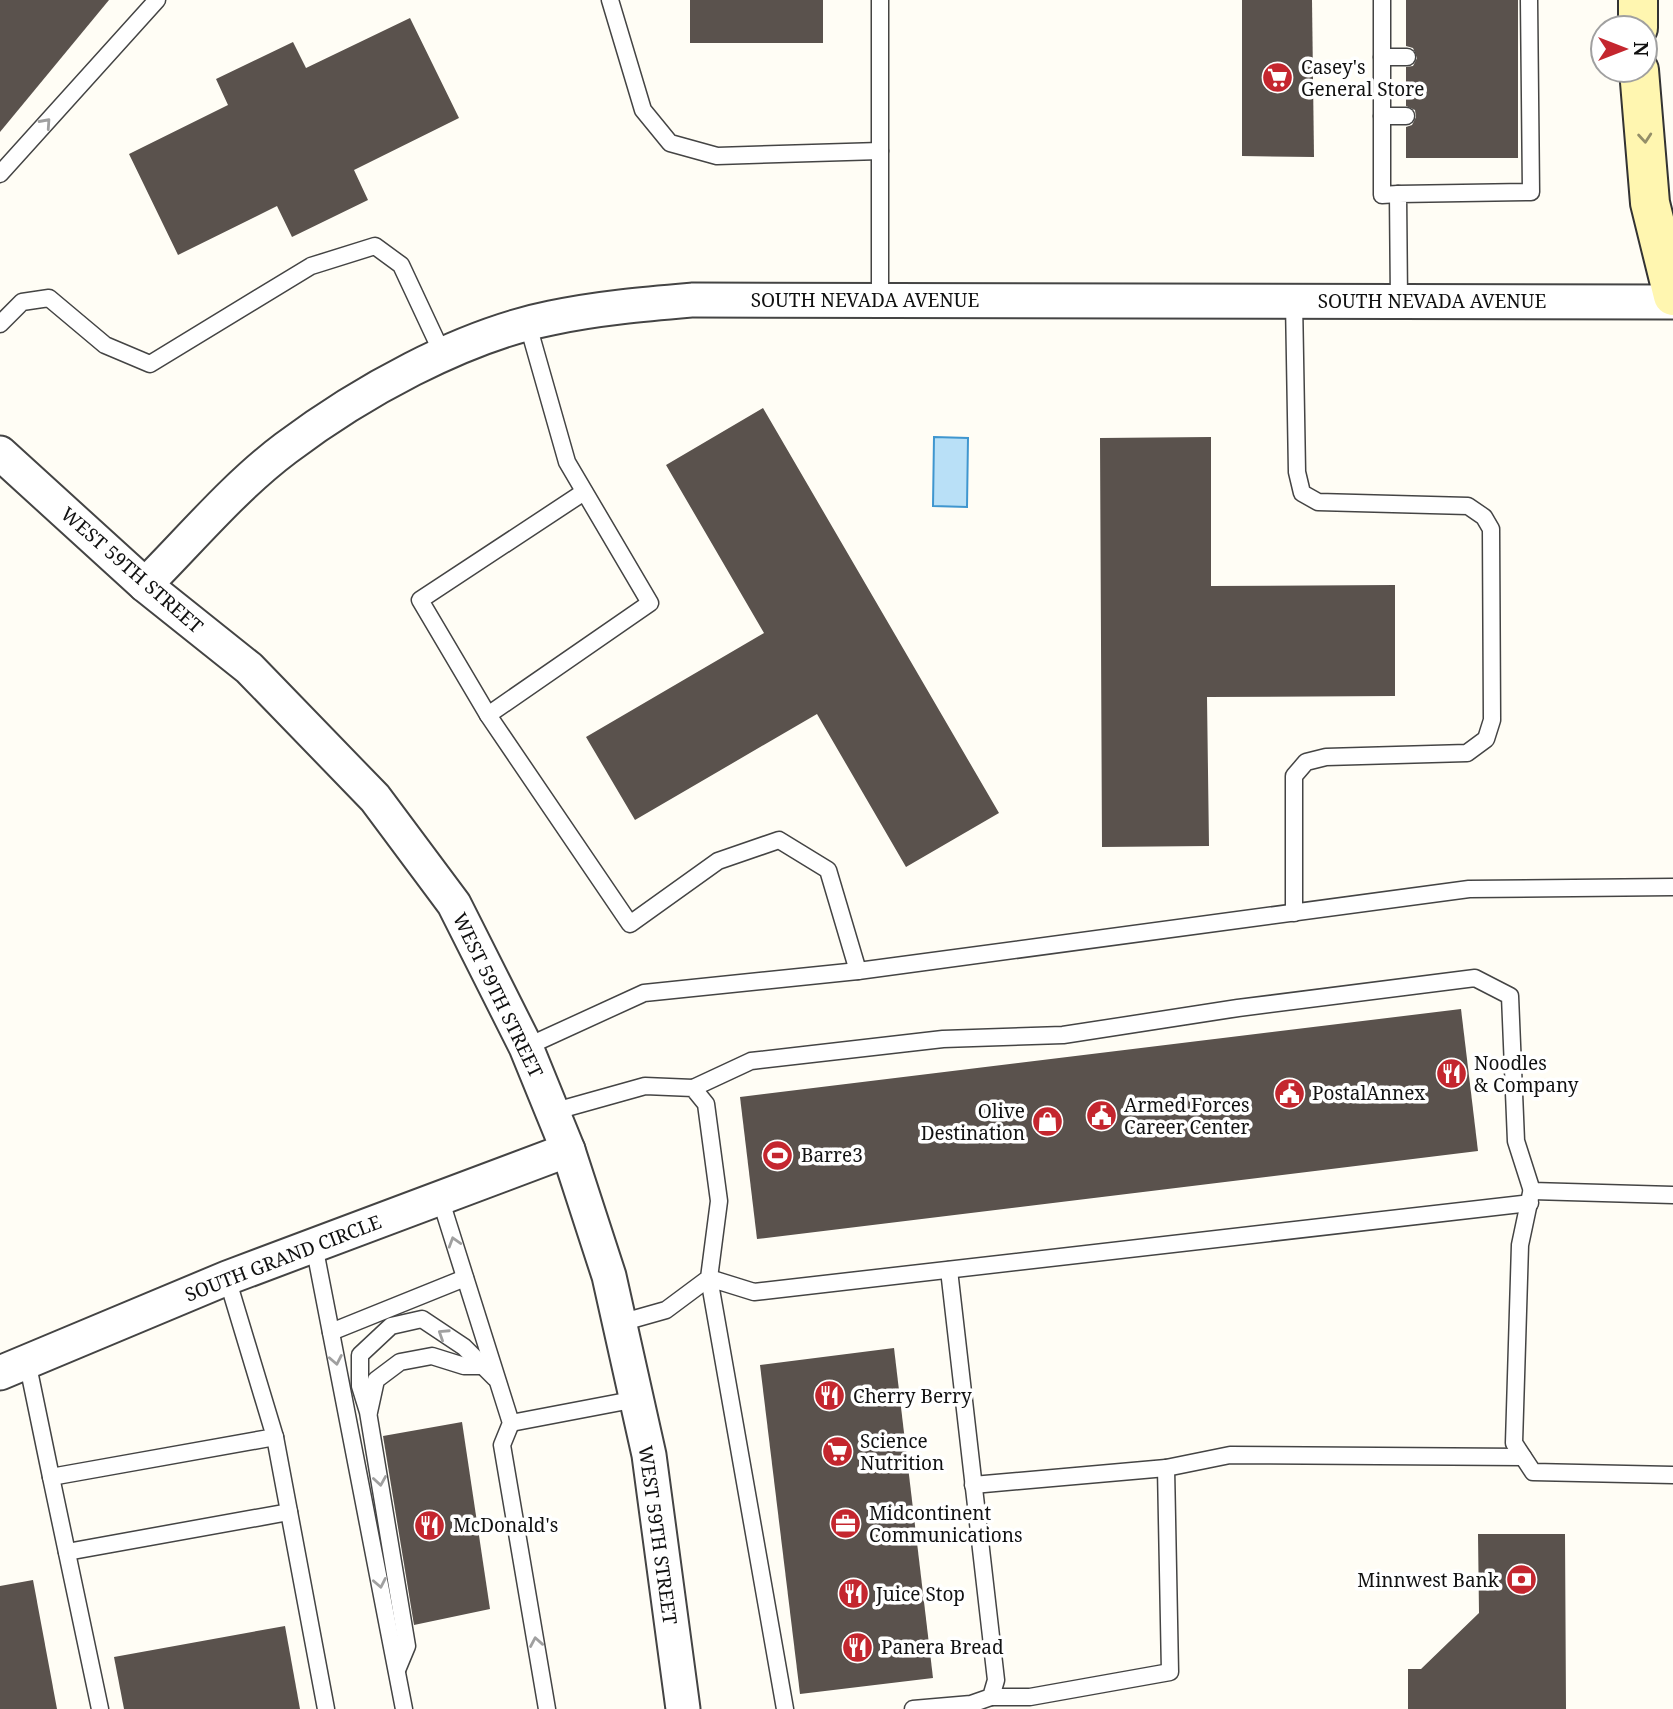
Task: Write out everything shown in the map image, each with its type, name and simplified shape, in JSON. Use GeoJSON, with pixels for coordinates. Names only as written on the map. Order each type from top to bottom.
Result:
{"type":"FeatureCollection","features":[{"type":"Feature","properties":{"kind":"main road"},"geometry":{"type":"LineString","coordinates":[[1640,84],[1650,203],[1673,296]]}},
{"type":"Feature","properties":{"kind":"street","name":"SOUTH NEVADA AVENUE"},"geometry":{"type":"LineString","coordinates":[[145,585],[284,449],[341,410],[475,342],[527,325],[621,306],[694,300],[1673,302]]}},
{"type":"Feature","properties":{"kind":"street","name":"WEST 59TH STREET"},"geometry":{"type":"LineString","coordinates":[[0,453],[145,585],[249,668],[374,798],[454,904],[526,1047],[568,1150],[609,1276],[649,1455],[682,1709]]}},
{"type":"Feature","properties":{"kind":"street","name":"SOUTH GRAND CIRCLE"},"geometry":{"type":"LineString","coordinates":[[13,1367],[227,1278],[568,1150]]}},
{"type":"Feature","properties":{"kind":"lane"},"geometry":{"type":"LineString","coordinates":[[0,174],[157,0]]}},
{"type":"Feature","properties":{"kind":"lane"},"geometry":{"type":"LineString","coordinates":[[610,0],[643,110],[670,143],[717,156],[880,151]]}},
{"type":"Feature","properties":{"kind":"lane"},"geometry":{"type":"LineString","coordinates":[[880,0],[880,300]]}},
{"type":"Feature","properties":{"kind":"lane"},"geometry":{"type":"LineString","coordinates":[[1381,0],[1382,195],[1531,192],[1523,115],[1523,57],[1529,0]]}},
{"type":"Feature","properties":{"kind":"lane"},"geometry":{"type":"LineString","coordinates":[[1381,57],[1407,57]]}},
{"type":"Feature","properties":{"kind":"lane"},"geometry":{"type":"LineString","coordinates":[[1381,116],[1406,116]]}},
{"type":"Feature","properties":{"kind":"lane"},"geometry":{"type":"LineString","coordinates":[[1398,194],[1399,301]]}},
{"type":"Feature","properties":{"kind":"lane"},"geometry":{"type":"LineString","coordinates":[[0,324],[22,302],[49,298],[105,345],[150,364],[311,266],[374,246],[401,265],[444,356]]}},
{"type":"Feature","properties":{"kind":"lane"},"geometry":{"type":"LineString","coordinates":[[1294,301],[1297,471],[1302,493],[1318,502],[1468,506],[1484,517],[1491,529],[1492,720],[1486,739],[1467,753],[1326,757],[1306,762],[1294,776],[1294,913]]}},
{"type":"Feature","properties":{"kind":"lane"},"geometry":{"type":"LineString","coordinates":[[488,715],[650,603],[567,462],[527,325]]}},
{"type":"Feature","properties":{"kind":"lane"},"geometry":{"type":"LineString","coordinates":[[584,492],[420,600],[488,715],[630,924],[718,861],[779,840],[828,870],[858,971]]}},
{"type":"Feature","properties":{"kind":"lane"},"geometry":{"type":"LineString","coordinates":[[526,1047],[644,993],[858,971],[1469,888],[1673,887]]}},
{"type":"Feature","properties":{"kind":"lane"},"geometry":{"type":"LineString","coordinates":[[552,1112],[645,1086],[693,1088],[751,1061],[943,1039],[1063,1035],[1238,1007],[1475,978],[1510,996],[1516,1141],[1531,1197],[1520,1245],[1514,1443],[1533,1472],[1673,1475]]}},
{"type":"Feature","properties":{"kind":"lane"},"geometry":{"type":"LineString","coordinates":[[693,1088],[706,1104],[719,1201],[709,1279],[785,1709]]}},
{"type":"Feature","properties":{"kind":"lane"},"geometry":{"type":"LineString","coordinates":[[709,1279],[754,1292],[1531,1197],[1673,1195]]}},
{"type":"Feature","properties":{"kind":"lane"},"geometry":{"type":"LineString","coordinates":[[440,1198],[511,1423],[502,1445],[547,1709]]}},
{"type":"Feature","properties":{"kind":"lane"},"geometry":{"type":"LineString","coordinates":[[314,1245],[404,1709]]}},
{"type":"Feature","properties":{"kind":"lane"},"geometry":{"type":"LineString","coordinates":[[949,1270],[996,1680],[991,1697]]}},
{"type":"Feature","properties":{"kind":"lane"},"geometry":{"type":"LineString","coordinates":[[227,1278],[275,1437],[326,1709]]}},
{"type":"Feature","properties":{"kind":"lane"},"geometry":{"type":"LineString","coordinates":[[331,1332],[465,1279]]}},
{"type":"Feature","properties":{"kind":"lane"},"geometry":{"type":"LineString","coordinates":[[620,1323],[666,1310],[709,1279]]}},
{"type":"Feature","properties":{"kind":"lane"},"geometry":{"type":"LineString","coordinates":[[397,1670],[407,1646],[368,1412],[360,1386],[360,1355],[391,1326],[422,1320],[464,1348],[495,1378]]}},
{"type":"Feature","properties":{"kind":"lane"},"geometry":{"type":"LineString","coordinates":[[368,1412],[376,1380],[400,1362],[432,1356],[464,1366],[480,1366]]}},
{"type":"Feature","properties":{"kind":"lane"},"geometry":{"type":"LineString","coordinates":[[13,1367],[51,1477],[100,1709]]}},
{"type":"Feature","properties":{"kind":"lane"},"geometry":{"type":"LineString","coordinates":[[511,1423],[636,1399]]}},
{"type":"Feature","properties":{"kind":"lane"},"geometry":{"type":"LineString","coordinates":[[51,1477],[275,1437]]}},
{"type":"Feature","properties":{"kind":"lane"},"geometry":{"type":"LineString","coordinates":[[973,1485],[1166,1468],[1230,1455],[1523,1457]]}},
{"type":"Feature","properties":{"kind":"lane"},"geometry":{"type":"LineString","coordinates":[[913,1709],[971,1704],[991,1697],[1030,1697],[1170,1672],[1166,1468]]}},
{"type":"Feature","properties":{"kind":"lane"},"geometry":{"type":"LineString","coordinates":[[67,1552],[289,1511]]}},
{"type":"Feature","properties":{"kind":"water"},"geometry":{"type":"Polygon","coordinates":[[[934,437],[968,438],[967,507],[933,506],[934,437]]]}},
{"type":"Feature","properties":{"kind":"building"},"geometry":{"type":"Polygon","coordinates":[[[0,0],[109,0],[0,132],[0,0]]]}},
{"type":"Feature","properties":{"kind":"building"},"geometry":{"type":"Polygon","coordinates":[[[690,0],[823,0],[823,43],[690,43],[690,0]]]}},
{"type":"Feature","properties":{"kind":"building","name":"Casey's General Store"},"geometry":{"type":"Polygon","coordinates":[[[1242,0],[1312,0],[1314,157],[1242,156],[1242,0]]]}},
{"type":"Feature","properties":{"kind":"building","name":"Casey's General Store"},"geometry":{"type":"Polygon","coordinates":[[[1406,0],[1518,0],[1518,158],[1406,158],[1406,127],[1412,125],[1416,117],[1415,110],[1406,106],[1406,67],[1413,66],[1417,58],[1413,48],[1406,46],[1406,0]]]}},
{"type":"Feature","properties":{"kind":"building"},"geometry":{"type":"Polygon","coordinates":[[[410,18],[459,118],[354,170],[368,200],[292,237],[277,206],[178,255],[129,154],[228,105],[216,79],[293,42],[306,68],[410,18]]]}},
{"type":"Feature","properties":{"kind":"building"},"geometry":{"type":"Polygon","coordinates":[[[763,408],[999,813],[906,867],[817,714],[635,820],[586,737],[764,633],[666,465],[763,408]]]}},
{"type":"Feature","properties":{"kind":"building"},"geometry":{"type":"Polygon","coordinates":[[[1211,437],[1211,586],[1395,585],[1395,696],[1207,697],[1209,846],[1102,847],[1100,438],[1211,437]]]}},
{"type":"Feature","properties":{"kind":"building"},"geometry":{"type":"Polygon","coordinates":[[[1461,1009],[1478,1151],[757,1239],[740,1097],[1461,1009]]]}},
{"type":"Feature","properties":{"kind":"building"},"geometry":{"type":"Polygon","coordinates":[[[894,1348],[933,1678],[800,1694],[760,1365],[894,1348]]]}},
{"type":"Feature","properties":{"kind":"building"},"geometry":{"type":"Polygon","coordinates":[[[462,1422],[490,1609],[414,1625],[383,1436],[462,1422]]]}},
{"type":"Feature","properties":{"kind":"building","name":"Minnwest Bank"},"geometry":{"type":"Polygon","coordinates":[[[1478,1534],[1565,1534],[1566,1709],[1408,1709],[1408,1669],[1421,1669],[1479,1613],[1478,1534]]]}},
{"type":"Feature","properties":{"kind":"building"},"geometry":{"type":"Polygon","coordinates":[[[33,1580],[57,1709],[0,1709],[0,1586],[33,1580]]]}},
{"type":"Feature","properties":{"kind":"building"},"geometry":{"type":"Polygon","coordinates":[[[285,1626],[300,1709],[124,1709],[114,1657],[285,1626]]]}},
{"type":"Feature","properties":{"kind":"place","name":"Casey's General Store"},"geometry":{"type":"Point","coordinates":[1278,78]}},
{"type":"Feature","properties":{"kind":"place","name":"Noodles & Company"},"geometry":{"type":"Point","coordinates":[1451,1074]}},
{"type":"Feature","properties":{"kind":"place","name":"PostalAnnex"},"geometry":{"type":"Point","coordinates":[1289,1093]}},
{"type":"Feature","properties":{"kind":"place","name":"Armed Forces Career Center"},"geometry":{"type":"Point","coordinates":[1101,1116]}},
{"type":"Feature","properties":{"kind":"place","name":"Olive Destination"},"geometry":{"type":"Point","coordinates":[1048,1122]}},
{"type":"Feature","properties":{"kind":"place","name":"Barre3"},"geometry":{"type":"Point","coordinates":[778,1155]}},
{"type":"Feature","properties":{"kind":"place","name":"Cherry Berry"},"geometry":{"type":"Point","coordinates":[830,1396]}},
{"type":"Feature","properties":{"kind":"place","name":"Science Nutrition"},"geometry":{"type":"Point","coordinates":[837,1452]}},
{"type":"Feature","properties":{"kind":"place","name":"Midcontinent Communications"},"geometry":{"type":"Point","coordinates":[846,1524]}},
{"type":"Feature","properties":{"kind":"place","name":"McDonald's"},"geometry":{"type":"Point","coordinates":[430,1525]}},
{"type":"Feature","properties":{"kind":"place","name":"Minnwest Bank"},"geometry":{"type":"Point","coordinates":[1522,1580]}},
{"type":"Feature","properties":{"kind":"place","name":"Juice Stop"},"geometry":{"type":"Point","coordinates":[853,1594]}},
{"type":"Feature","properties":{"kind":"place","name":"Panera Bread"},"geometry":{"type":"Point","coordinates":[858,1647]}}]}
